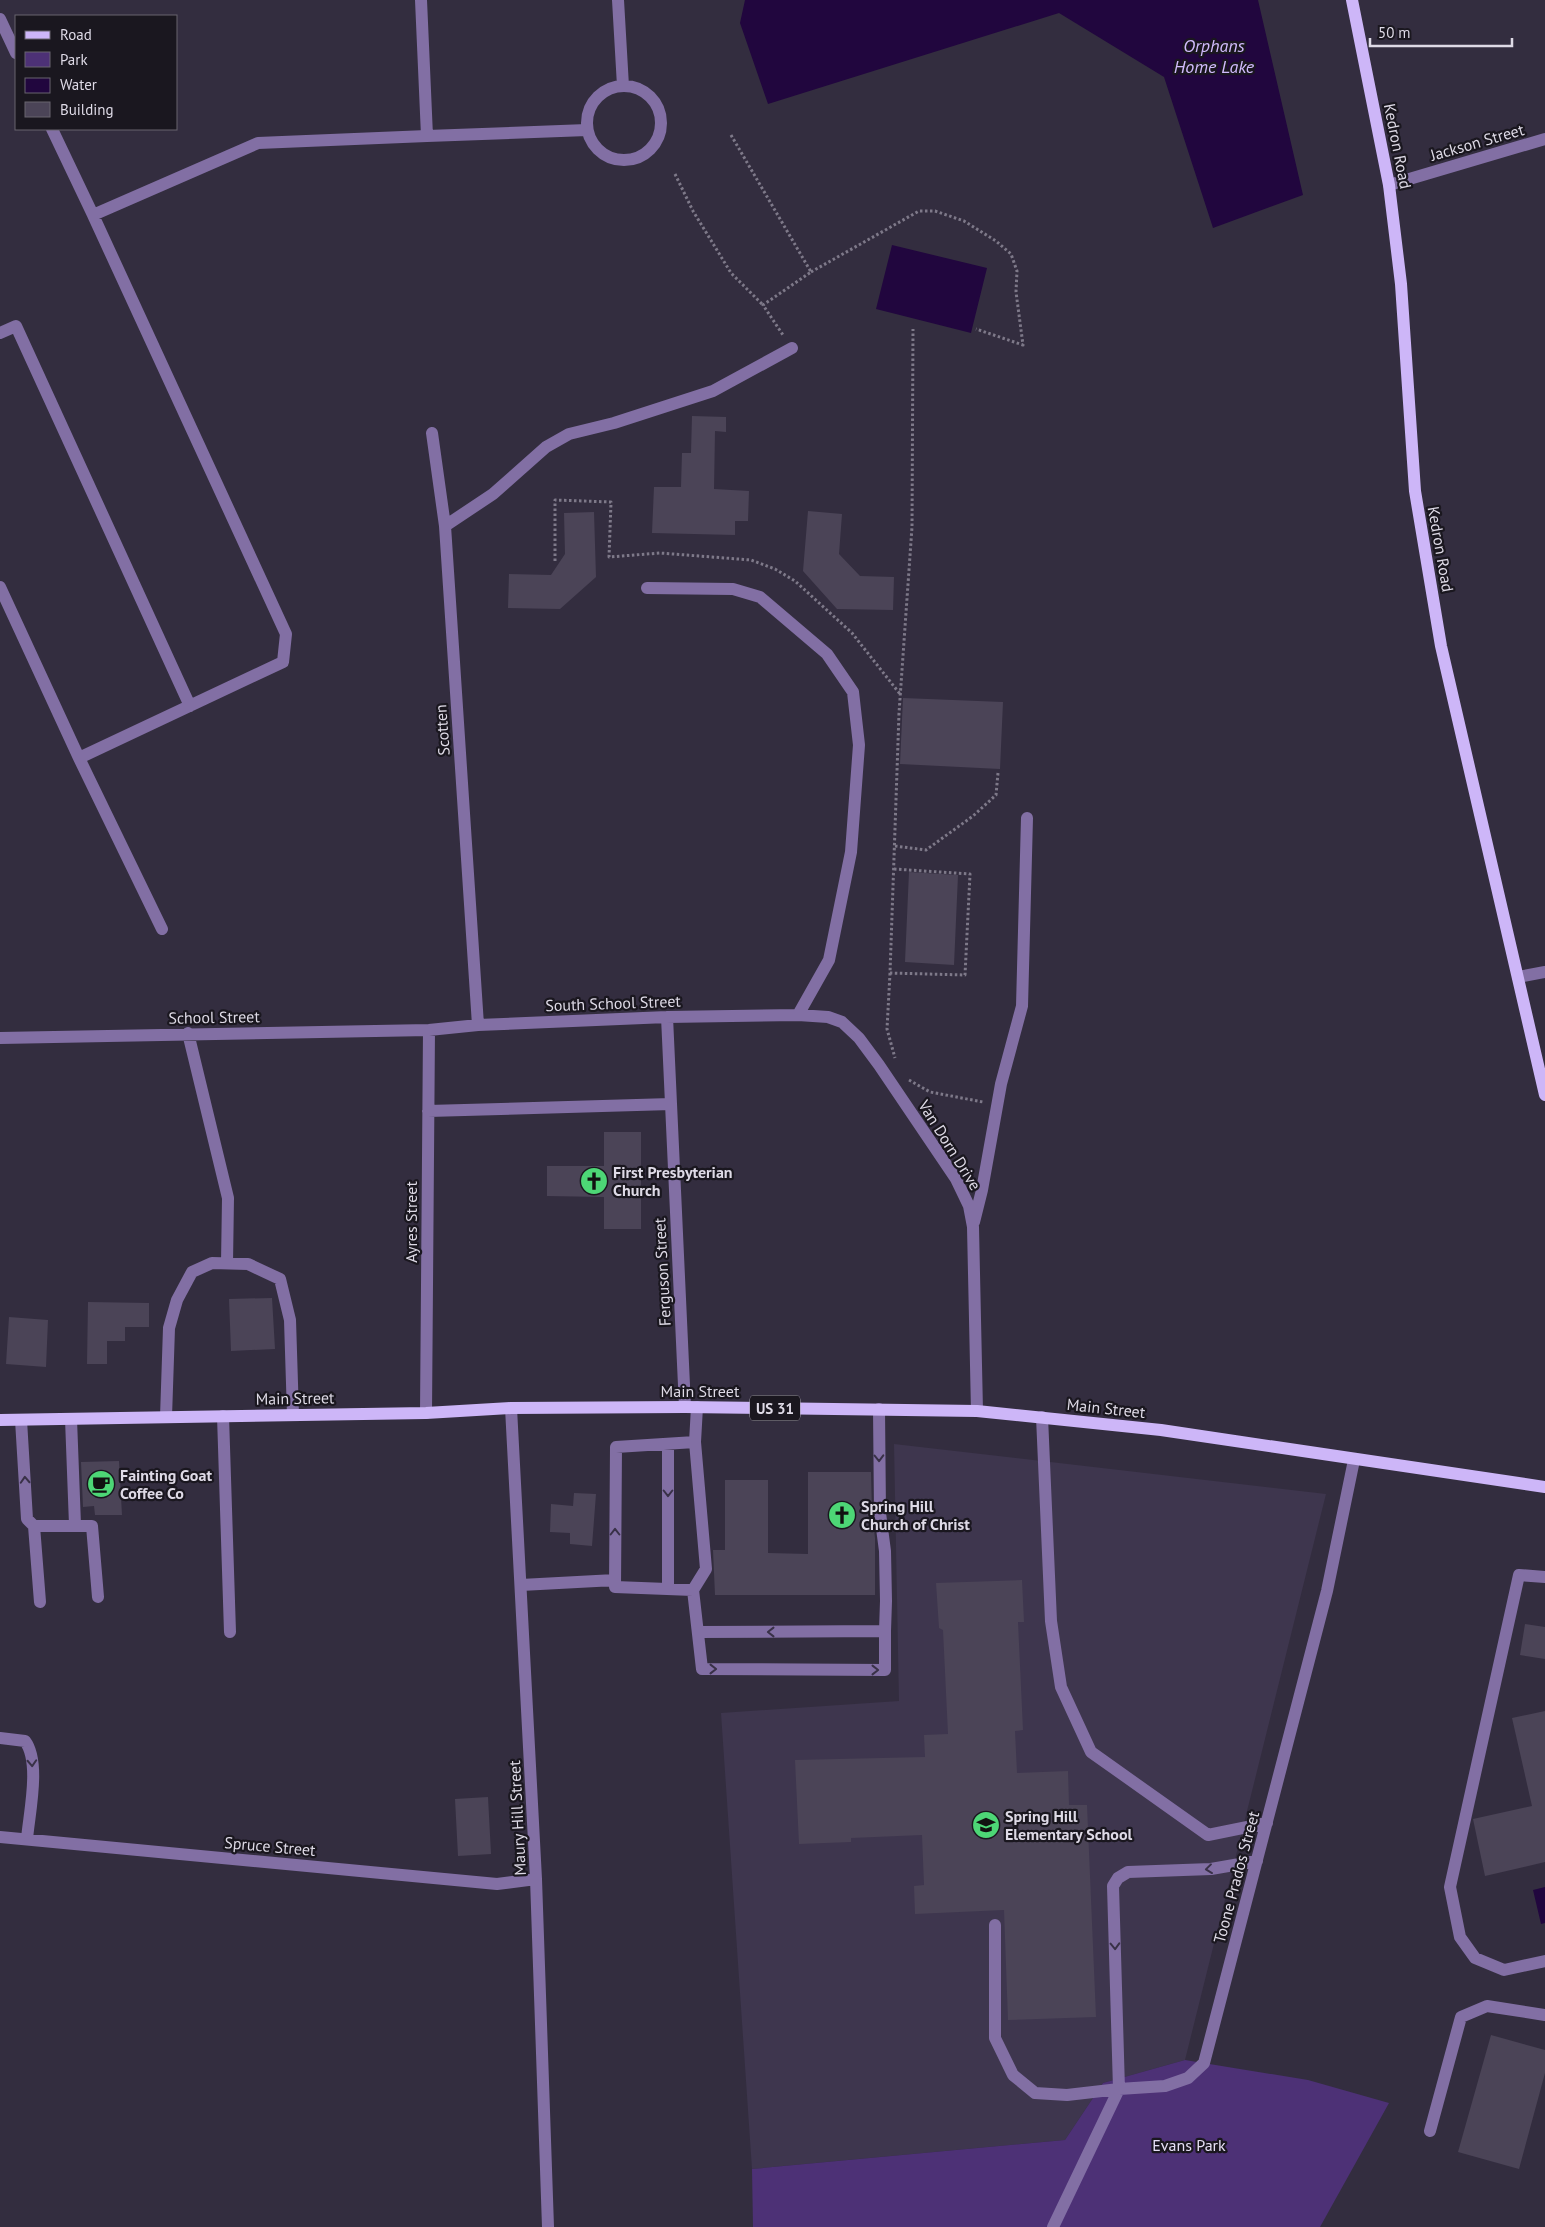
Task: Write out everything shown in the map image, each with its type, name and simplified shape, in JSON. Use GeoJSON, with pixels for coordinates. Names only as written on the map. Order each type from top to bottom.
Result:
{"type":"FeatureCollection","features":[{"type":"Feature","properties":{"kind":"main road","name":"Kedron Road"},"geometry":{"type":"LineString","coordinates":[[1352,0],[1389,185],[1401,284],[1415,491],[1441,646],[1545,1095]]}},
{"type":"Feature","properties":{"kind":"main road","name":"Main Street"},"geometry":{"type":"LineString","coordinates":[[0,1420],[426,1413],[512,1408],[691,1407],[977,1411],[1160,1430],[1545,1487]]}},
{"type":"Feature","properties":{"kind":"street"},"geometry":{"type":"LineString","coordinates":[[421,0],[427,136]]}},
{"type":"Feature","properties":{"kind":"street"},"geometry":{"type":"LineString","coordinates":[[618,0],[623,86]]}},
{"type":"Feature","properties":{"kind":"street"},"geometry":{"type":"LineString","coordinates":[[0,19],[15,51]]}},
{"type":"Feature","properties":{"kind":"street"},"geometry":{"type":"LineString","coordinates":[[623,86],[636,87],[647,93],[656,103],[661,114],[660,133],[652,150],[641,157],[629,161],[616,160],[605,156],[596,148],[587,130],[588,114],[592,103],[600,94],[611,88],[623,86]]}},
{"type":"Feature","properties":{"kind":"street"},"geometry":{"type":"LineString","coordinates":[[52,130],[286,634],[283,662],[79,758]]}},
{"type":"Feature","properties":{"kind":"street"},"geometry":{"type":"LineString","coordinates":[[93,216],[258,143],[587,130]]}},
{"type":"Feature","properties":{"kind":"street","name":"Jackson Street"},"geometry":{"type":"LineString","coordinates":[[1389,185],[1545,139]]}},
{"type":"Feature","properties":{"kind":"street"},"geometry":{"type":"LineString","coordinates":[[0,333],[16,326],[190,706]]}},
{"type":"Feature","properties":{"kind":"street"},"geometry":{"type":"LineString","coordinates":[[445,526],[493,494],[546,448],[569,434],[614,423],[713,391],[792,348]]}},
{"type":"Feature","properties":{"kind":"street","name":"Scotten"},"geometry":{"type":"LineString","coordinates":[[432,433],[445,526],[478,1025]]}},
{"type":"Feature","properties":{"kind":"street"},"geometry":{"type":"LineString","coordinates":[[0,587],[79,758],[162,929]]}},
{"type":"Feature","properties":{"kind":"street"},"geometry":{"type":"LineString","coordinates":[[647,588],[733,589],[760,597],[827,654],[853,692],[859,745],[851,852],[829,960],[798,1015]]}},
{"type":"Feature","properties":{"kind":"street"},"geometry":{"type":"LineString","coordinates":[[973,1227],[982,1190],[1001,1084],[1022,1006],[1027,818]]}},
{"type":"Feature","properties":{"kind":"street"},"geometry":{"type":"LineString","coordinates":[[1518,977],[1545,972]]}},
{"type":"Feature","properties":{"kind":"street","name":"South School Street"},"geometry":{"type":"LineString","coordinates":[[429,1030],[478,1025],[666,1017],[798,1015]]}},
{"type":"Feature","properties":{"kind":"street","name":"Van Dorn Drive"},"geometry":{"type":"LineString","coordinates":[[798,1015],[828,1017],[842,1022],[859,1038],[956,1179],[969,1206],[973,1227],[977,1411]]}},
{"type":"Feature","properties":{"kind":"street","name":"Ferguson Street"},"geometry":{"type":"LineString","coordinates":[[666,1017],[691,1407],[706,1569],[693,1590]]}},
{"type":"Feature","properties":{"kind":"street","name":"School Street"},"geometry":{"type":"LineString","coordinates":[[0,1038],[429,1030]]}},
{"type":"Feature","properties":{"kind":"street","name":"Ayres Street"},"geometry":{"type":"LineString","coordinates":[[426,1413],[429,1030]]}},
{"type":"Feature","properties":{"kind":"street"},"geometry":{"type":"LineString","coordinates":[[188,1033],[228,1198],[227,1263]]}},
{"type":"Feature","properties":{"kind":"street"},"geometry":{"type":"LineString","coordinates":[[428,1111],[671,1104]]}},
{"type":"Feature","properties":{"kind":"street"},"geometry":{"type":"LineString","coordinates":[[166,1417],[169,1328],[176,1300],[192,1272],[212,1263],[248,1264],[280,1279],[290,1320],[293,1415]]}},
{"type":"Feature","properties":{"kind":"street","name":"Maury Hill Street"},"geometry":{"type":"LineString","coordinates":[[512,1408],[536,1879],[548,2227]]}},
{"type":"Feature","properties":{"kind":"street"},"geometry":{"type":"LineString","coordinates":[[695,1442],[616,1447],[615,1587],[693,1590],[702,1669],[885,1670],[886,1591],[885,1551],[880,1513],[879,1409]]}},
{"type":"Feature","properties":{"kind":"street"},"geometry":{"type":"LineString","coordinates":[[223,1416],[230,1632]]}},
{"type":"Feature","properties":{"kind":"street"},"geometry":{"type":"LineString","coordinates":[[1042,1417],[1051,1621],[1061,1687],[1091,1752],[1208,1835],[1267,1823]]}},
{"type":"Feature","properties":{"kind":"street"},"geometry":{"type":"LineString","coordinates":[[71,1419],[75,1525]]}},
{"type":"Feature","properties":{"kind":"street"},"geometry":{"type":"LineString","coordinates":[[21,1420],[27,1519],[34,1526],[40,1602]]}},
{"type":"Feature","properties":{"kind":"street"},"geometry":{"type":"LineString","coordinates":[[668,1444],[668,1588]]}},
{"type":"Feature","properties":{"kind":"street","name":"Toone Prados Street"},"geometry":{"type":"LineString","coordinates":[[994,1925],[994,2038],[1013,2075],[1036,2093],[1067,2095],[1165,2086],[1188,2078],[1204,2063],[1327,1591],[1354,1460]]}},
{"type":"Feature","properties":{"kind":"street"},"geometry":{"type":"LineString","coordinates":[[34,1526],[92,1526],[98,1597]]}},
{"type":"Feature","properties":{"kind":"street"},"geometry":{"type":"LineString","coordinates":[[1545,1577],[1519,1575],[1450,1887],[1460,1937],[1475,1958],[1504,1970],[1545,1961]]}},
{"type":"Feature","properties":{"kind":"street"},"geometry":{"type":"LineString","coordinates":[[521,1585],[615,1580]]}},
{"type":"Feature","properties":{"kind":"street"},"geometry":{"type":"LineString","coordinates":[[698,1632],[885,1631]]}},
{"type":"Feature","properties":{"kind":"street"},"geometry":{"type":"LineString","coordinates":[[0,1738],[25,1741],[31,1749],[33,1764],[27,1840]]}},
{"type":"Feature","properties":{"kind":"street","name":"Spruce Street"},"geometry":{"type":"LineString","coordinates":[[0,1837],[497,1884],[536,1879]]}},
{"type":"Feature","properties":{"kind":"street"},"geometry":{"type":"LineString","coordinates":[[1053,2227],[1119,2089],[1113,1886],[1118,1878],[1128,1872],[1211,1869],[1257,1861]]}},
{"type":"Feature","properties":{"kind":"street"},"geometry":{"type":"LineString","coordinates":[[1430,2131],[1461,2017],[1487,2006],[1545,2015]]}},
{"type":"Feature","properties":{"kind":"path"},"geometry":{"type":"LineString","coordinates":[[731,135],[812,272]]}},
{"type":"Feature","properties":{"kind":"path"},"geometry":{"type":"LineString","coordinates":[[675,174],[693,211],[731,273],[763,305],[792,348]]}},
{"type":"Feature","properties":{"kind":"path"},"geometry":{"type":"LineString","coordinates":[[763,305],[812,272],[919,211],[935,211],[964,221],[996,241],[1011,254],[1017,271],[1016,292],[1023,345],[976,329]]}},
{"type":"Feature","properties":{"kind":"path"},"geometry":{"type":"LineString","coordinates":[[900,1066],[895,1059],[887,1029],[901,694],[912,527],[913,328]]}},
{"type":"Feature","properties":{"kind":"path"},"geometry":{"type":"LineString","coordinates":[[555,561],[555,500],[611,502],[609,557],[669,553],[751,560],[775,569],[795,581],[852,633],[901,694]]}},
{"type":"Feature","properties":{"kind":"path"},"geometry":{"type":"LineString","coordinates":[[894,846],[926,850],[973,816],[996,795],[998,773]]}},
{"type":"Feature","properties":{"kind":"path"},"geometry":{"type":"LineString","coordinates":[[890,973],[965,975],[970,874],[894,869]]}},
{"type":"Feature","properties":{"kind":"path"},"geometry":{"type":"LineString","coordinates":[[905,1074],[910,1081],[930,1092],[985,1103]]}},
{"type":"Feature","properties":{"kind":"shaded area","name":"Spring Hill Elementary School"},"geometry":{"type":"Polygon","coordinates":[[[894,1444],[1326,1494],[1185,2060],[1103,2083],[1065,2140],[752,2169],[721,1713],[899,1701],[894,1444]]]}},
{"type":"Feature","properties":{"kind":"green space","name":"Evans Park"},"geometry":{"type":"Polygon","coordinates":[[[1185,2060],[1308,2080],[1389,2103],[1320,2227],[753,2227],[752,2169],[1065,2140],[1103,2083],[1185,2060]]]}},
{"type":"Feature","properties":{"kind":"water","name":"Orphans Home Lake"},"geometry":{"type":"Polygon","coordinates":[[[745,0],[1258,0],[1303,195],[1213,228],[1164,77],[1059,13],[768,104],[740,23],[745,0]]]}},
{"type":"Feature","properties":{"kind":"water"},"geometry":{"type":"Polygon","coordinates":[[[892,245],[987,268],[971,333],[876,309],[892,245]]]}},
{"type":"Feature","properties":{"kind":"water"},"geometry":{"type":"Polygon","coordinates":[[[1545,1887],[1545,1923],[1541,1924],[1533,1890],[1545,1887]]]}},
{"type":"Feature","properties":{"kind":"building"},"geometry":{"type":"Polygon","coordinates":[[[692,416],[726,417],[726,432],[715,431],[714,489],[749,491],[748,521],[735,521],[735,535],[652,533],[654,487],[681,487],[682,453],[691,453],[692,416]]]}},
{"type":"Feature","properties":{"kind":"building"},"geometry":{"type":"Polygon","coordinates":[[[808,511],[842,514],[839,554],[860,576],[894,577],[893,610],[837,609],[803,571],[808,511]]]}},
{"type":"Feature","properties":{"kind":"building"},"geometry":{"type":"Polygon","coordinates":[[[594,512],[596,577],[560,609],[508,608],[509,574],[551,575],[565,554],[564,513],[594,512]]]}},
{"type":"Feature","properties":{"kind":"building"},"geometry":{"type":"Polygon","coordinates":[[[903,698],[1003,702],[1000,769],[900,764],[903,698]]]}},
{"type":"Feature","properties":{"kind":"building"},"geometry":{"type":"Polygon","coordinates":[[[909,872],[958,875],[954,965],[905,962],[909,872]]]}},
{"type":"Feature","properties":{"kind":"building","name":"First Presbyterian Church"},"geometry":{"type":"Polygon","coordinates":[[[604,1132],[641,1132],[641,1229],[604,1229],[604,1197],[547,1196],[547,1166],[604,1166],[604,1132]]]}},
{"type":"Feature","properties":{"kind":"building"},"geometry":{"type":"Polygon","coordinates":[[[272,1298],[275,1349],[231,1351],[229,1299],[272,1298]]]}},
{"type":"Feature","properties":{"kind":"building"},"geometry":{"type":"Polygon","coordinates":[[[88,1302],[149,1303],[149,1327],[125,1327],[125,1341],[107,1341],[107,1364],[87,1364],[88,1302]]]}},
{"type":"Feature","properties":{"kind":"building"},"geometry":{"type":"Polygon","coordinates":[[[9,1317],[48,1320],[46,1367],[6,1364],[9,1317]]]}},
{"type":"Feature","properties":{"kind":"building","name":"Fainting Goat Coffee Co"},"geometry":{"type":"Polygon","coordinates":[[[119,1461],[122,1515],[95,1515],[94,1506],[83,1507],[81,1462],[119,1461]]]}},
{"type":"Feature","properties":{"kind":"building","name":"Spring Hill Church of Christ"},"geometry":{"type":"Polygon","coordinates":[[[808,1472],[871,1472],[875,1538],[875,1595],[715,1595],[713,1550],[725,1550],[725,1480],[768,1480],[768,1553],[808,1554],[808,1472]]]}},
{"type":"Feature","properties":{"kind":"building"},"geometry":{"type":"Polygon","coordinates":[[[574,1493],[596,1494],[592,1546],[570,1544],[570,1533],[550,1532],[551,1504],[573,1506],[574,1493]]]}},
{"type":"Feature","properties":{"kind":"building"},"geometry":{"type":"Polygon","coordinates":[[[1022,1580],[1024,1622],[1018,1622],[1023,1730],[1015,1731],[1017,1773],[1068,1771],[1069,1805],[1087,1805],[1096,2017],[1008,2020],[1004,1910],[915,1914],[914,1886],[924,1885],[922,1835],[851,1838],[851,1842],[799,1844],[795,1760],[925,1757],[924,1735],[948,1734],[943,1630],[939,1628],[936,1583],[1022,1580]]]}},
{"type":"Feature","properties":{"kind":"building"},"geometry":{"type":"Polygon","coordinates":[[[1525,1624],[1545,1627],[1545,1659],[1520,1655],[1525,1624]]]}},
{"type":"Feature","properties":{"kind":"building"},"geometry":{"type":"Polygon","coordinates":[[[1545,1711],[1545,1862],[1485,1876],[1473,1819],[1532,1806],[1512,1718],[1545,1711]]]}},
{"type":"Feature","properties":{"kind":"building"},"geometry":{"type":"Polygon","coordinates":[[[488,1797],[491,1854],[458,1856],[455,1799],[488,1797]]]}},
{"type":"Feature","properties":{"kind":"building"},"geometry":{"type":"Polygon","coordinates":[[[1491,2035],[1545,2050],[1545,2073],[1519,2169],[1458,2152],[1491,2035]]]}},
{"type":"Feature","properties":{"kind":"place","name":"First Presbyterian Church"},"geometry":{"type":"Point","coordinates":[594,1181]}},
{"type":"Feature","properties":{"kind":"place","name":"Fainting Goat Coffee Co"},"geometry":{"type":"Point","coordinates":[101,1484]}},
{"type":"Feature","properties":{"kind":"place","name":"Spring Hill Church of Christ"},"geometry":{"type":"Point","coordinates":[842,1515]}},
{"type":"Feature","properties":{"kind":"place","name":"Spring Hill Elementary School"},"geometry":{"type":"Point","coordinates":[986,1825]}}]}
